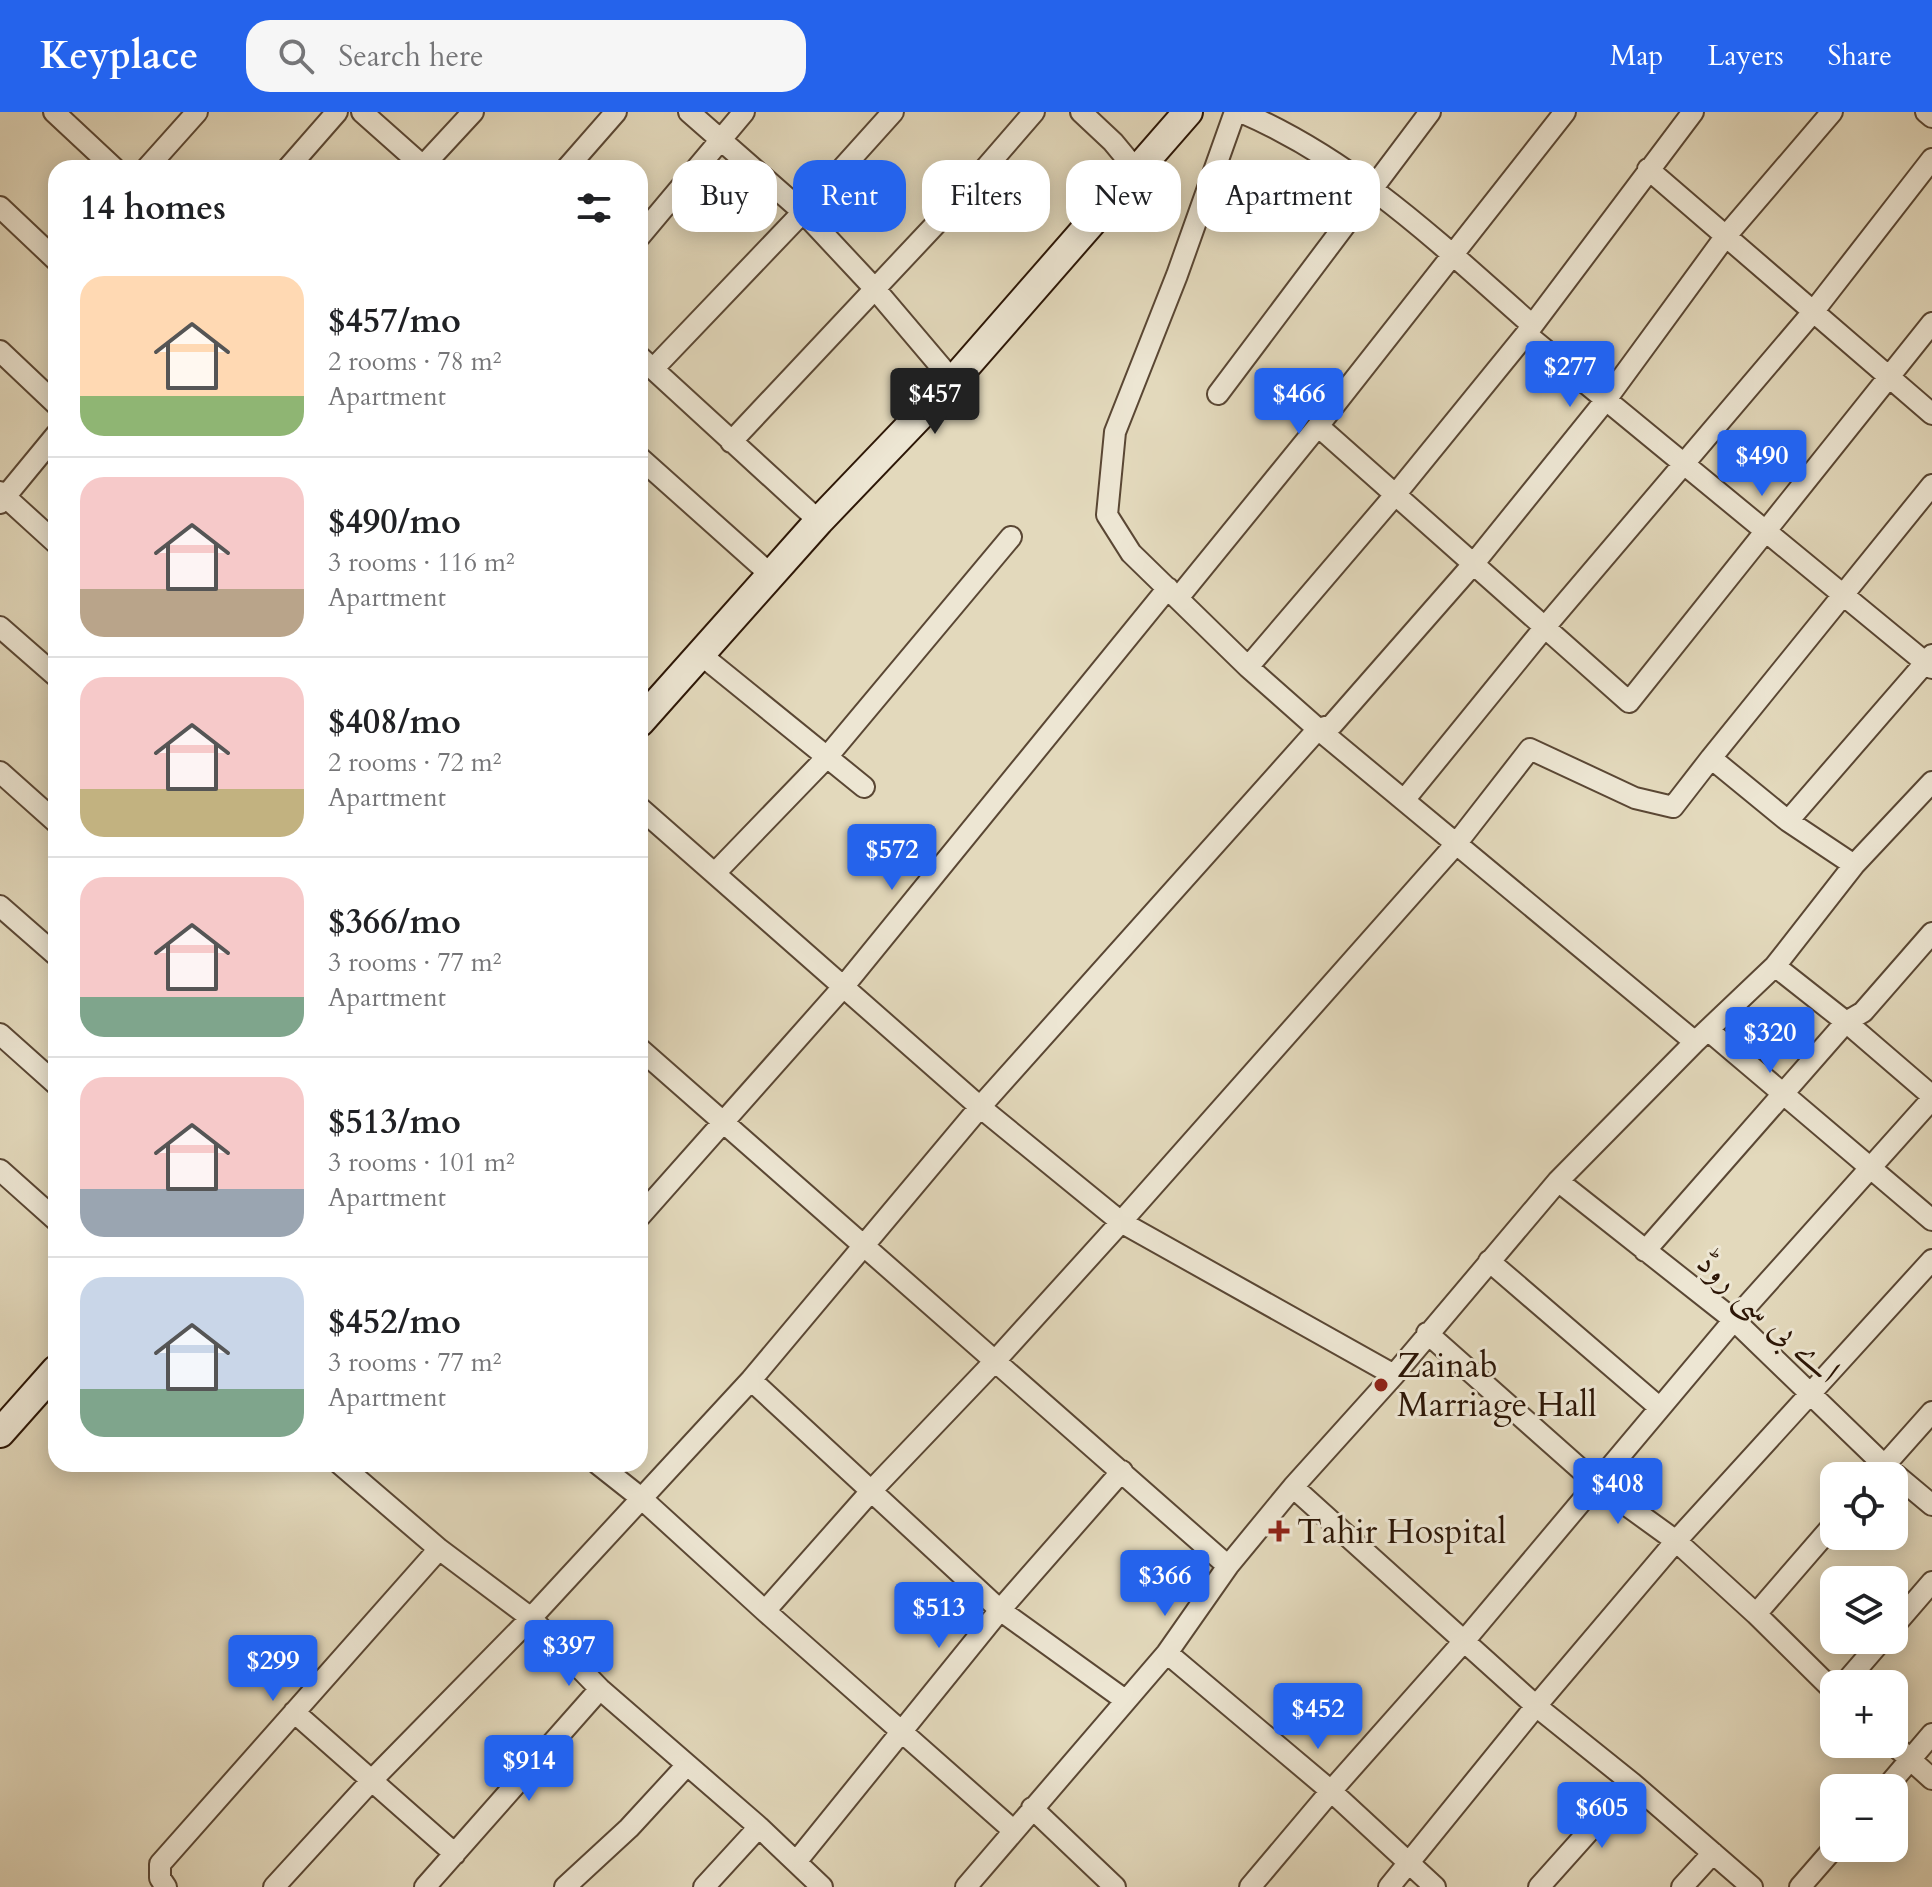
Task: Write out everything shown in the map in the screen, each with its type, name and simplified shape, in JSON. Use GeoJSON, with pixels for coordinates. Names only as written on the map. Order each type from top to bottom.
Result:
{"type":"FeatureCollection","features":[{"type":"Feature","properties":{"kind":"street"},"geometry":{"type":"LineString","coordinates":[[154,160],[197,112]]}},
{"type":"Feature","properties":{"kind":"street"},"geometry":{"type":"LineString","coordinates":[[295,160],[337,112]]}},
{"type":"Feature","properties":{"kind":"street"},"geometry":{"type":"LineString","coordinates":[[362,112],[416,160]]}},
{"type":"Feature","properties":{"kind":"street"},"geometry":{"type":"LineString","coordinates":[[430,160],[473,112]]}},
{"type":"Feature","properties":{"kind":"street"},"geometry":{"type":"LineString","coordinates":[[574,160],[616,112]]}},
{"type":"Feature","properties":{"kind":"street"},"geometry":{"type":"LineString","coordinates":[[689,112],[793,203]]}},
{"type":"Feature","properties":{"kind":"street"},"geometry":{"type":"LineString","coordinates":[[648,226],[744,112]]}},
{"type":"Feature","properties":{"kind":"street"},"geometry":{"type":"LineString","coordinates":[[850,160],[893,112]]}},
{"type":"Feature","properties":{"kind":"street"},"geometry":{"type":"LineString","coordinates":[[731,442],[950,209],[1034,112]]}},
{"type":"Feature","properties":{"kind":"street"},"geometry":{"type":"LineString","coordinates":[[1081,112],[1128,160]]}},
{"type":"Feature","properties":{"kind":"street"},"geometry":{"type":"LineString","coordinates":[[1147,160],[1188,112]]}},
{"type":"Feature","properties":{"kind":"street"},"geometry":{"type":"LineString","coordinates":[[1330,160],[1274,126],[1238,112],[1115,432],[1107,515],[1131,553],[1248,667],[1318,729],[1456,844],[1701,1036],[1783,1094],[1932,1220]]}},
{"type":"Feature","properties":{"kind":"street"},"geometry":{"type":"LineString","coordinates":[[1380,179],[1430,112]]}},
{"type":"Feature","properties":{"kind":"street"},"geometry":{"type":"LineString","coordinates":[[648,1207],[844,986],[1173,593],[1318,426],[1565,112]]}},
{"type":"Feature","properties":{"kind":"street"},"geometry":{"type":"LineString","coordinates":[[1248,667],[1395,495],[1529,329],[1693,112]]}},
{"type":"Feature","properties":{"kind":"street"},"geometry":{"type":"LineString","coordinates":[[274,1887],[372,1780],[531,1618],[751,1380],[980,1107],[1318,729],[1332,725],[1475,562],[1605,401],[1725,237],[1832,112]]}},
{"type":"Feature","properties":{"kind":"street"},"geometry":{"type":"LineString","coordinates":[[1926,112],[1932,117]]}},
{"type":"Feature","properties":{"kind":"street"},"geometry":{"type":"LineString","coordinates":[[57,113],[106,160]]}},
{"type":"Feature","properties":{"kind":"street"},"geometry":{"type":"LineString","coordinates":[[1405,799],[1545,627],[1813,312],[1932,159]]}},
{"type":"Feature","properties":{"kind":"street"},"geometry":{"type":"LineString","coordinates":[[1648,169],[1932,414]]}},
{"type":"Feature","properties":{"kind":"street"},"geometry":{"type":"LineString","coordinates":[[1380,194],[1453,255],[1605,401],[1684,462],[1842,596],[1930,662],[1788,821]]}},
{"type":"Feature","properties":{"kind":"street"},"geometry":{"type":"LineString","coordinates":[[0,207],[48,252]]}},
{"type":"Feature","properties":{"kind":"street"},"geometry":{"type":"LineString","coordinates":[[648,362],[793,222]]}},
{"type":"Feature","properties":{"kind":"street"},"geometry":{"type":"LineString","coordinates":[[822,232],[953,381]]}},
{"type":"Feature","properties":{"kind":"street"},"geometry":{"type":"LineString","coordinates":[[648,706],[953,381],[1084,232]]}},
{"type":"Feature","properties":{"kind":"street"},"geometry":{"type":"LineString","coordinates":[[1218,394],[1340,232]]}},
{"type":"Feature","properties":{"kind":"street"},"geometry":{"type":"LineString","coordinates":[[1318,426],[1475,562],[1629,702],[1932,323]]}},
{"type":"Feature","properties":{"kind":"street"},"geometry":{"type":"LineString","coordinates":[[0,351],[48,396]]}},
{"type":"Feature","properties":{"kind":"street"},"geometry":{"type":"LineString","coordinates":[[648,364],[819,521]]}},
{"type":"Feature","properties":{"kind":"street"},"geometry":{"type":"LineString","coordinates":[[48,444],[2,497],[48,536]]}},
{"type":"Feature","properties":{"kind":"street"},"geometry":{"type":"LineString","coordinates":[[648,465],[770,574]]}},
{"type":"Feature","properties":{"kind":"street"},"geometry":{"type":"LineString","coordinates":[[765,1611],[872,1490],[1121,1222],[1456,844],[1530,749],[1635,798],[1673,807],[1932,485]]}},
{"type":"Feature","properties":{"kind":"street"},"geometry":{"type":"LineString","coordinates":[[715,873],[827,757],[1011,537]]}},
{"type":"Feature","properties":{"kind":"street"},"geometry":{"type":"LineString","coordinates":[[0,627],[48,669]]}},
{"type":"Feature","properties":{"kind":"street"},"geometry":{"type":"LineString","coordinates":[[700,654],[864,787]]}},
{"type":"Feature","properties":{"kind":"street"},"geometry":{"type":"LineString","coordinates":[[1711,758],[1788,821],[1854,865]]}},
{"type":"Feature","properties":{"kind":"street"},"geometry":{"type":"LineString","coordinates":[[0,772],[48,815]]}},
{"type":"Feature","properties":{"kind":"street"},"geometry":{"type":"LineString","coordinates":[[966,1887],[1167,1653],[1228,1566],[1293,1487],[1394,1375],[1558,1181],[1775,966],[1854,865],[1932,782]]}},
{"type":"Feature","properties":{"kind":"street"},"geometry":{"type":"LineString","coordinates":[[648,815],[980,1107],[1121,1222],[1394,1375]]}},
{"type":"Feature","properties":{"kind":"street"},"geometry":{"type":"LineString","coordinates":[[0,906],[48,948]]}},
{"type":"Feature","properties":{"kind":"street"},"geometry":{"type":"LineString","coordinates":[[1645,1251],[1846,1022],[1863,1012],[1932,933]]}},
{"type":"Feature","properties":{"kind":"street"},"geometry":{"type":"LineString","coordinates":[[1250,1887],[1465,1640],[1734,1320],[1932,1097],[1846,1022],[1775,966]]}},
{"type":"Feature","properties":{"kind":"street"},"geometry":{"type":"LineString","coordinates":[[0,1034],[48,1077]]}},
{"type":"Feature","properties":{"kind":"street"},"geometry":{"type":"LineString","coordinates":[[648,1056],[1228,1566]]}},
{"type":"Feature","properties":{"kind":"street"},"geometry":{"type":"LineString","coordinates":[[0,1170],[48,1213]]}},
{"type":"Feature","properties":{"kind":"street","name":"اے بی سی روڈ"},"geometry":{"type":"LineString","coordinates":[[1558,1181],[1734,1320],[1809,1393],[1872,1462]]}},
{"type":"Feature","properties":{"kind":"street"},"geometry":{"type":"LineString","coordinates":[[1389,1887],[1536,1706],[1676,1541],[1932,1260]]}},
{"type":"Feature","properties":{"kind":"street"},"geometry":{"type":"LineString","coordinates":[[1489,1261],[1660,1408]]}},
{"type":"Feature","properties":{"kind":"street"},"geometry":{"type":"LineString","coordinates":[[1427,1333],[1596,1483],[1676,1541],[1820,1677]]}},
{"type":"Feature","properties":{"kind":"street"},"geometry":{"type":"LineString","coordinates":[[0,1433],[48,1379]]}},
{"type":"Feature","properties":{"kind":"street"},"geometry":{"type":"LineString","coordinates":[[751,1380],[1000,1610],[1125,1700]]}},
{"type":"Feature","properties":{"kind":"street"},"geometry":{"type":"LineString","coordinates":[[1888,1462],[1932,1412]]}},
{"type":"Feature","properties":{"kind":"street"},"geometry":{"type":"LineString","coordinates":[[796,1862],[1000,1610],[1122,1471]]}},
{"type":"Feature","properties":{"kind":"street"},"geometry":{"type":"LineString","coordinates":[[349,1472],[439,1549],[531,1618],[600,1689],[759,1827],[822,1887]]}},
{"type":"Feature","properties":{"kind":"street"},"geometry":{"type":"LineString","coordinates":[[608,1472],[1014,1831]]}},
{"type":"Feature","properties":{"kind":"street"},"geometry":{"type":"LineString","coordinates":[[1293,1487],[1536,1706],[1632,1783],[1752,1887]]}},
{"type":"Feature","properties":{"kind":"street","name":"اے بی سی روڈ"},"geometry":{"type":"LineString","coordinates":[[1908,1489],[1932,1505]]}},
{"type":"Feature","properties":{"kind":"street"},"geometry":{"type":"LineString","coordinates":[[1756,1614],[1820,1540]]}},
{"type":"Feature","properties":{"kind":"street"},"geometry":{"type":"LineString","coordinates":[[166,1887],[160,1878],[160,1864],[439,1549]]}},
{"type":"Feature","properties":{"kind":"street"},"geometry":{"type":"LineString","coordinates":[[1908,1610],[1932,1582]]}},
{"type":"Feature","properties":{"kind":"street"},"geometry":{"type":"LineString","coordinates":[[1167,1653],[1331,1791],[1435,1887]]}},
{"type":"Feature","properties":{"kind":"street"},"geometry":{"type":"LineString","coordinates":[[1856,1670],[1870,1654]]}},
{"type":"Feature","properties":{"kind":"street"},"geometry":{"type":"LineString","coordinates":[[425,1887],[600,1689]]}},
{"type":"Feature","properties":{"kind":"street"},"geometry":{"type":"LineString","coordinates":[[294,1712],[455,1854]]}},
{"type":"Feature","properties":{"kind":"street"},"geometry":{"type":"LineString","coordinates":[[1898,1774],[1932,1734]]}},
{"type":"Feature","properties":{"kind":"street"},"geometry":{"type":"LineString","coordinates":[[1910,1759],[1932,1779]]}},
{"type":"Feature","properties":{"kind":"street"},"geometry":{"type":"LineString","coordinates":[[565,1887],[629,1828],[687,1765]]}},
{"type":"Feature","properties":{"kind":"street"},"geometry":{"type":"LineString","coordinates":[[1539,1887],[1632,1783]]}},
{"type":"Feature","properties":{"kind":"street"},"geometry":{"type":"LineString","coordinates":[[1032,1808],[1115,1887]]}},
{"type":"Feature","properties":{"kind":"street"},"geometry":{"type":"LineString","coordinates":[[704,1887],[759,1827]]}},
{"type":"Feature","properties":{"kind":"street"},"geometry":{"type":"LineString","coordinates":[[1682,1887],[1713,1853]]}},
{"type":"Feature","properties":{"kind":"street"},"geometry":{"type":"LineString","coordinates":[[1800,1887],[1822,1862]]}},
{"type":"Feature","properties":{"kind":"place","name":"Zainab Marriage Hall"},"geometry":{"type":"Point","coordinates":[1381,1385]}},
{"type":"Feature","properties":{"kind":"place","name":"Tahir Hospital"},"geometry":{"type":"Point","coordinates":[1279,1531]}}]}
